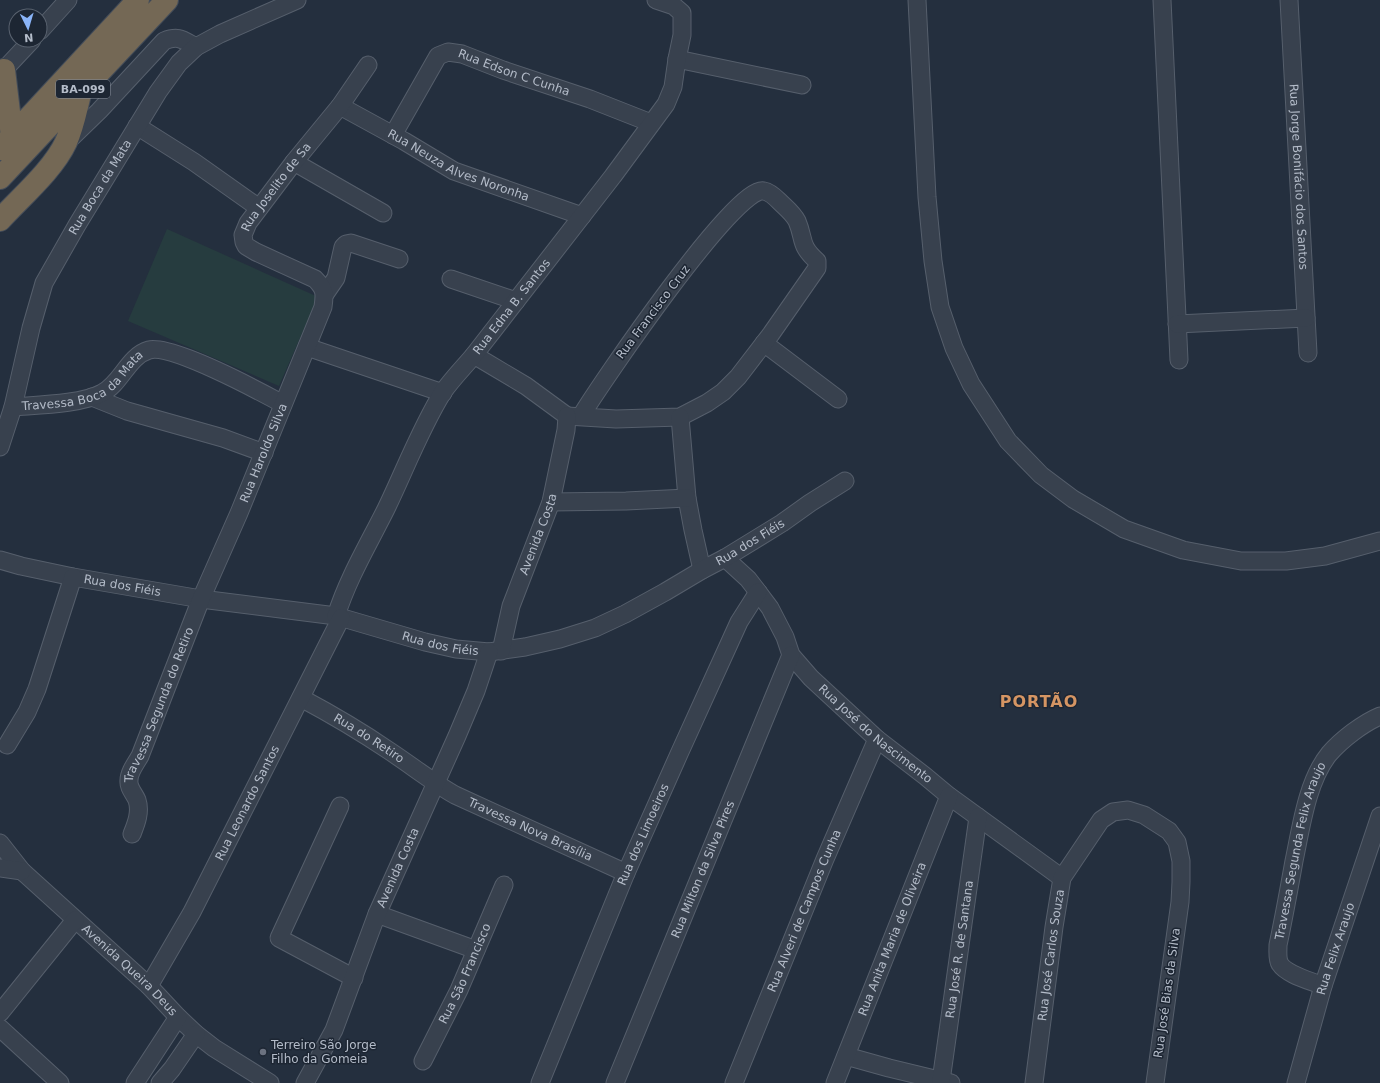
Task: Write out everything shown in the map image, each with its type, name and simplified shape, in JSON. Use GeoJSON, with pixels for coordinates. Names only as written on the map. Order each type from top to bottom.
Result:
{"type":"FeatureCollection","features":[{"type":"Feature","properties":{"kind":"highway","name":"BA-099"},"geometry":{"type":"LineString","coordinates":[[6,143],[138,0]]}},
{"type":"Feature","properties":{"kind":"highway","name":"BA-099"},"geometry":{"type":"LineString","coordinates":[[0,178],[167,0]]}},
{"type":"Feature","properties":{"kind":"highway"},"geometry":{"type":"LineString","coordinates":[[2,72],[6,143]]}},
{"type":"Feature","properties":{"kind":"highway"},"geometry":{"type":"LineString","coordinates":[[0,220],[56,160],[66,143],[71,130],[81,92]]}},
{"type":"Feature","properties":{"kind":"street"},"geometry":{"type":"LineString","coordinates":[[48,22],[68,0]]}},
{"type":"Feature","properties":{"kind":"street","name":"Rua Boca da Mata"},"geometry":{"type":"LineString","coordinates":[[0,447],[13,407],[31,328],[44,283],[158,92],[178,63],[196,47],[220,34],[297,0]]}},
{"type":"Feature","properties":{"kind":"street","name":"Rua Edna B. Santos"},"geometry":{"type":"LineString","coordinates":[[339,617],[353,573],[385,511],[425,426],[443,393],[453,378],[474,355],[582,216],[666,104],[673,87],[682,23],[682,12],[674,6],[656,0]]}},
{"type":"Feature","properties":{"kind":"street"},"geometry":{"type":"LineString","coordinates":[[917,0],[927,197],[933,261],[940,307],[954,348],[971,384],[1008,441],[1040,475],[1073,499],[1124,529],[1183,550],[1241,561],[1286,561],[1326,556],[1380,541]]}},
{"type":"Feature","properties":{"kind":"street"},"geometry":{"type":"LineString","coordinates":[[1162,0],[1179,360]]}},
{"type":"Feature","properties":{"kind":"street","name":"Rua Jorge Bonifácio dos Santos"},"geometry":{"type":"LineString","coordinates":[[1289,0],[1308,353]]}},
{"type":"Feature","properties":{"kind":"street"},"geometry":{"type":"LineString","coordinates":[[66,143],[99,111],[164,41],[172,38],[179,38],[196,47]]}},
{"type":"Feature","properties":{"kind":"street"},"geometry":{"type":"LineString","coordinates":[[2,72],[24,48]]}},
{"type":"Feature","properties":{"kind":"street","name":"Rua Edson C Cunha"},"geometry":{"type":"LineString","coordinates":[[393,135],[438,56],[448,52],[462,54],[651,123]]}},
{"type":"Feature","properties":{"kind":"street"},"geometry":{"type":"LineString","coordinates":[[677,59],[802,85]]}},
{"type":"Feature","properties":{"kind":"street","name":"Rua Joselito de Sa"},"geometry":{"type":"LineString","coordinates":[[324,300],[322,286],[315,279],[246,246],[243,235],[248,223],[259,208],[340,106],[368,65]]}},
{"type":"Feature","properties":{"kind":"street","name":"Rua Neuza Alves Noronha"},"geometry":{"type":"LineString","coordinates":[[340,106],[454,171],[582,216]]}},
{"type":"Feature","properties":{"kind":"street"},"geometry":{"type":"LineString","coordinates":[[137,126],[194,162],[259,208]]}},
{"type":"Feature","properties":{"kind":"street"},"geometry":{"type":"LineString","coordinates":[[294,162],[383,213]]}},
{"type":"Feature","properties":{"kind":"street","name":"Rua Francisco Cruz"},"geometry":{"type":"LineString","coordinates":[[574,416],[603,381],[667,292],[731,213],[754,192],[761,190],[766,191],[775,198],[794,216],[798,222],[806,249],[817,261],[817,268],[812,276],[764,343]]}},
{"type":"Feature","properties":{"kind":"street","name":"Rua Haroldo Silva"},"geometry":{"type":"LineString","coordinates":[[201,600],[264,453],[324,300],[336,278],[343,247],[346,244],[351,243],[399,259]]}},
{"type":"Feature","properties":{"kind":"street"},"geometry":{"type":"LineString","coordinates":[[451,279],[516,301]]}},
{"type":"Feature","properties":{"kind":"street"},"geometry":{"type":"LineString","coordinates":[[1177,324],[1306,318]]}},
{"type":"Feature","properties":{"kind":"street"},"geometry":{"type":"LineString","coordinates":[[474,355],[574,416],[616,419],[680,417],[707,403],[723,392],[738,377],[764,343],[838,399]]}},
{"type":"Feature","properties":{"kind":"street"},"geometry":{"type":"LineString","coordinates":[[307,346],[443,393]]}},
{"type":"Feature","properties":{"kind":"street","name":"Travessa Boca da Mata"},"geometry":{"type":"LineString","coordinates":[[13,407],[78,400],[103,393],[133,361],[148,350],[159,350],[187,358],[219,372],[283,404]]}},
{"type":"Feature","properties":{"kind":"street"},"geometry":{"type":"LineString","coordinates":[[92,397],[127,411],[223,438],[264,453]]}},
{"type":"Feature","properties":{"kind":"street","name":"Avenida Costa"},"geometry":{"type":"LineString","coordinates":[[305,1083],[334,1030],[377,914],[495,651],[551,502],[565,435],[574,416]]}},
{"type":"Feature","properties":{"kind":"street"},"geometry":{"type":"LineString","coordinates":[[680,417],[687,498],[702,570]]}},
{"type":"Feature","properties":{"kind":"street","name":"Rua dos Fiéis"},"geometry":{"type":"LineString","coordinates":[[0,560],[20,566],[73,577],[201,600],[339,617],[433,644],[456,649],[495,651],[525,647],[560,639],[595,628],[625,614],[782,523],[845,481]]}},
{"type":"Feature","properties":{"kind":"street"},"geometry":{"type":"LineString","coordinates":[[551,502],[687,498]]}},
{"type":"Feature","properties":{"kind":"street","name":"Rua José do Nascimento"},"geometry":{"type":"LineString","coordinates":[[724,558],[748,579],[770,608],[785,636],[791,655],[811,678],[877,739],[978,818],[1062,878]]}},
{"type":"Feature","properties":{"kind":"street"},"geometry":{"type":"LineString","coordinates":[[7,745],[27,712],[37,689],[73,577]]}},
{"type":"Feature","properties":{"kind":"street","name":"Rua dos Limoeiros"},"geometry":{"type":"LineString","coordinates":[[540,1083],[626,873],[727,646],[739,622],[758,592]]}},
{"type":"Feature","properties":{"kind":"street","name":"Travessa Segunda do Retiro"},"geometry":{"type":"LineString","coordinates":[[132,834],[139,812],[137,801],[130,788],[129,780],[153,725],[201,600]]}},
{"type":"Feature","properties":{"kind":"street","name":"Rua Leonardo Santos"},"geometry":{"type":"LineString","coordinates":[[149,986],[192,912],[301,698],[339,617]]}},
{"type":"Feature","properties":{"kind":"street","name":"Rua Milton da Silva Pires"},"geometry":{"type":"LineString","coordinates":[[615,1083],[791,655]]}},
{"type":"Feature","properties":{"kind":"street","name":"Rua do Retiro"},"geometry":{"type":"LineString","coordinates":[[301,698],[357,730],[435,783]]}},
{"type":"Feature","properties":{"kind":"street","name":"Travessa Segunda Felix Araujo"},"geometry":{"type":"LineString","coordinates":[[1324,986],[1286,971],[1280,964],[1278,957],[1278,945],[1300,832],[1309,795],[1317,774],[1328,755],[1346,738],[1380,716]]}},
{"type":"Feature","properties":{"kind":"street","name":"Rua Alveri de Campos Cunha"},"geometry":{"type":"LineString","coordinates":[[734,1083],[825,859],[877,739]]}},
{"type":"Feature","properties":{"kind":"street","name":"Travessa Nova Brasília"},"geometry":{"type":"LineString","coordinates":[[435,783],[462,798],[626,873]]}},
{"type":"Feature","properties":{"kind":"street","name":"Rua Anita Maria de Oliveira"},"geometry":{"type":"LineString","coordinates":[[835,1083],[949,796]]}},
{"type":"Feature","properties":{"kind":"street"},"geometry":{"type":"LineString","coordinates":[[340,806],[279,938],[354,978]]}},
{"type":"Feature","properties":{"kind":"street","name":"Rua José Carlos Souza"},"geometry":{"type":"LineString","coordinates":[[1034,1083],[1054,927],[1062,878],[1101,820],[1113,812],[1128,810],[1144,815],[1169,830],[1177,842],[1181,861],[1182,882],[1180,902]]}},
{"type":"Feature","properties":{"kind":"street","name":"Rua Felix Araujo"},"geometry":{"type":"LineString","coordinates":[[1296,1083],[1324,986],[1380,816]]}},
{"type":"Feature","properties":{"kind":"street","name":"Rua José R. de Santana"},"geometry":{"type":"LineString","coordinates":[[946,1082],[978,818]]}},
{"type":"Feature","properties":{"kind":"street","name":"Avenida Queira Deus"},"geometry":{"type":"LineString","coordinates":[[0,843],[22,871],[149,986],[178,1018],[214,1048],[270,1083]]}},
{"type":"Feature","properties":{"kind":"street"},"geometry":{"type":"LineString","coordinates":[[0,868],[22,871]]}},
{"type":"Feature","properties":{"kind":"street","name":"Rua São Francisco"},"geometry":{"type":"LineString","coordinates":[[422,1061],[459,990],[504,885]]}},
{"type":"Feature","properties":{"kind":"street","name":"Rua José Bias da Silva"},"geometry":{"type":"LineString","coordinates":[[1155,1083],[1180,902]]}},
{"type":"Feature","properties":{"kind":"street"},"geometry":{"type":"LineString","coordinates":[[377,914],[476,950]]}},
{"type":"Feature","properties":{"kind":"street"},"geometry":{"type":"LineString","coordinates":[[0,1013],[75,920]]}},
{"type":"Feature","properties":{"kind":"street"},"geometry":{"type":"LineString","coordinates":[[135,1083],[178,1018]]}},
{"type":"Feature","properties":{"kind":"street"},"geometry":{"type":"LineString","coordinates":[[0,1028],[60,1083]]}},
{"type":"Feature","properties":{"kind":"street"},"geometry":{"type":"LineString","coordinates":[[160,1083],[172,1069],[196,1034]]}},
{"type":"Feature","properties":{"kind":"street"},"geometry":{"type":"LineString","coordinates":[[846,1056],[946,1082]]}},
{"type":"Feature","properties":{"kind":"green space"},"geometry":{"type":"Polygon","coordinates":[[[167,229],[318,297],[279,386],[128,321],[167,229]]]}},
{"type":"Feature","properties":{"kind":"place","name":"Terreiro São Jorge Filho da Gomeia"},"geometry":{"type":"Point","coordinates":[263,1052]}},
{"type":"Feature","properties":{"kind":"district","name":"PORTÃO"},"geometry":{"type":"Point","coordinates":[1039,701]}}]}
